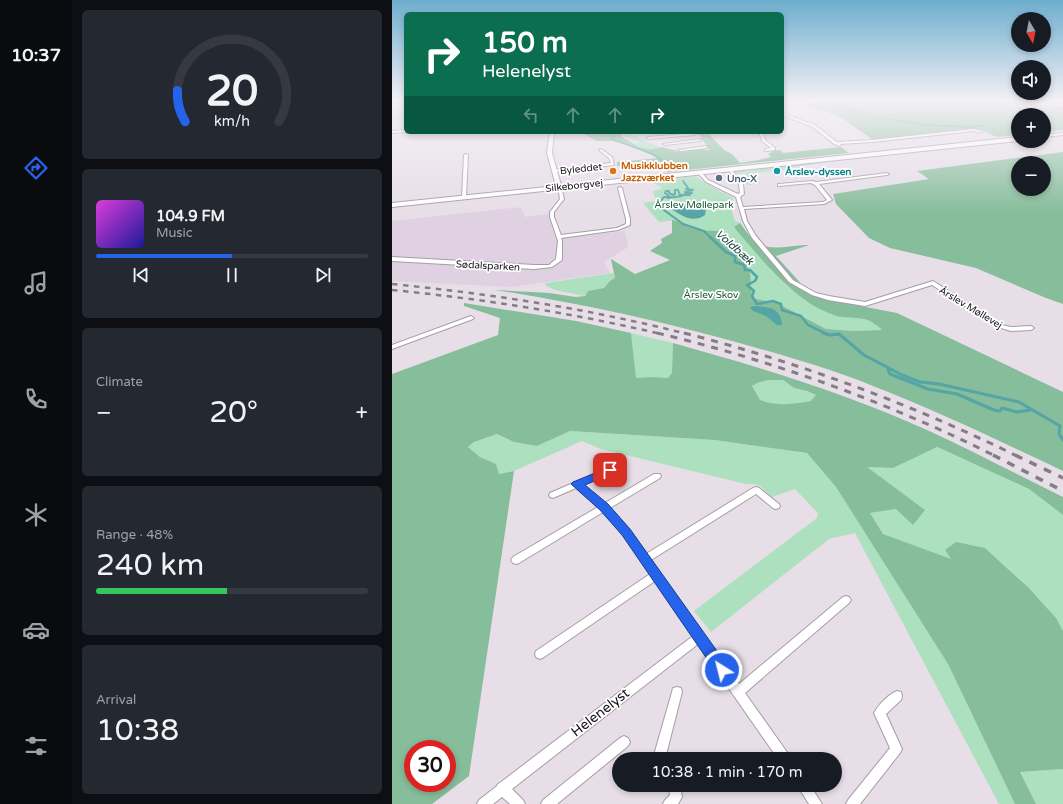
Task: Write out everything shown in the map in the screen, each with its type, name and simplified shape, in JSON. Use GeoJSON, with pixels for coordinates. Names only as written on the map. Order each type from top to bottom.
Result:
{"type":"FeatureCollection","features":[{"type":"Feature","properties":{"kind":"main road","name":"Byleddet"},"geometry":{"type":"LineString","coordinates":[[550,139],[549,152],[559,187]]}},
{"type":"Feature","properties":{"kind":"main road","name":"Silkeborgvej"},"geometry":{"type":"LineString","coordinates":[[392,205],[1011,139]]}},
{"type":"Feature","properties":{"kind":"street"},"geometry":{"type":"LineString","coordinates":[[763,139],[774,149],[766,150]]}},
{"type":"Feature","properties":{"kind":"street"},"geometry":{"type":"LineString","coordinates":[[829,139],[840,147]]}},
{"type":"Feature","properties":{"kind":"street"},"geometry":{"type":"LineString","coordinates":[[835,143],[895,139]]}},
{"type":"Feature","properties":{"kind":"street"},"geometry":{"type":"LineString","coordinates":[[665,144],[700,140],[707,148],[680,150]]}},
{"type":"Feature","properties":{"kind":"street","name":"Byleddet"},"geometry":{"type":"LineString","coordinates":[[554,171],[613,164],[611,158],[601,150]]}},
{"type":"Feature","properties":{"kind":"street"},"geometry":{"type":"LineString","coordinates":[[464,197],[466,155]]}},
{"type":"Feature","properties":{"kind":"street","name":"Årslev Møllevej"},"geometry":{"type":"LineString","coordinates":[[730,169],[740,184],[742,194],[738,196],[745,221],[750,231],[791,281],[814,294],[828,298],[865,304],[933,283],[1000,326],[1011,329],[1032,328]]}},
{"type":"Feature","properties":{"kind":"street"},"geometry":{"type":"LineString","coordinates":[[699,172],[707,181],[738,196]]}},
{"type":"Feature","properties":{"kind":"street"},"geometry":{"type":"LineString","coordinates":[[779,185],[812,182],[816,184],[887,174]]}},
{"type":"Feature","properties":{"kind":"street"},"geometry":{"type":"LineString","coordinates":[[742,208],[824,203],[830,200],[816,184]]}},
{"type":"Feature","properties":{"kind":"street"},"geometry":{"type":"LineString","coordinates":[[559,187],[562,199],[552,212],[552,217],[559,237],[618,229],[628,225],[628,219],[620,188]]}},
{"type":"Feature","properties":{"kind":"street","name":"Sødalsparken"},"geometry":{"type":"LineString","coordinates":[[392,259],[473,265],[544,267],[554,264],[559,260],[559,237]]}},
{"type":"Feature","properties":{"kind":"street"},"geometry":{"type":"LineString","coordinates":[[392,347],[471,318]]}},
{"type":"Feature","properties":{"kind":"street"},"geometry":{"type":"LineString","coordinates":[[553,495],[610,470]]}},
{"type":"Feature","properties":{"kind":"street"},"geometry":{"type":"LineString","coordinates":[[516,560],[657,476]]}},
{"type":"Feature","properties":{"kind":"street"},"geometry":{"type":"LineString","coordinates":[[577,484],[604,507],[626,532],[779,752]]}},
{"type":"Feature","properties":{"kind":"street"},"geometry":{"type":"LineString","coordinates":[[645,559],[756,490],[776,506]]}},
{"type":"Feature","properties":{"kind":"street"},"geometry":{"type":"LineString","coordinates":[[540,654],[656,575]]}},
{"type":"Feature","properties":{"kind":"street"},"geometry":{"type":"LineString","coordinates":[[738,692],[846,600]]}},
{"type":"Feature","properties":{"kind":"street","name":"Helenelyst"},"geometry":{"type":"LineString","coordinates":[[483,804],[699,636]]}},
{"type":"Feature","properties":{"kind":"street"},"geometry":{"type":"LineString","coordinates":[[661,752],[677,692]]}},
{"type":"Feature","properties":{"kind":"street"},"geometry":{"type":"LineString","coordinates":[[852,804],[896,749],[880,712],[897,696]]}},
{"type":"Feature","properties":{"kind":"street"},"geometry":{"type":"LineString","coordinates":[[547,804],[624,742]]}},
{"type":"Feature","properties":{"kind":"street"},"geometry":{"type":"LineString","coordinates":[[502,788],[519,804]]}},
{"type":"Feature","properties":{"kind":"street"},"geometry":{"type":"LineString","coordinates":[[669,804],[676,797],[675,792]]}},
{"type":"Feature","properties":{"kind":"street"},"geometry":{"type":"LineString","coordinates":[[807,792],[816,804]]}},
{"type":"Feature","properties":{"kind":"shaded area"},"geometry":{"type":"Polygon","coordinates":[[[521,207],[525,217],[548,214],[556,239],[625,231],[628,247],[604,262],[610,273],[512,287],[392,281],[392,221],[521,207]]]}},
{"type":"Feature","properties":{"kind":"green space"},"geometry":{"type":"Polygon","coordinates":[[[592,139],[625,139],[639,147],[651,149],[662,147],[681,152],[703,148],[705,150],[710,150],[702,139],[713,139],[724,150],[732,154],[740,163],[771,157],[768,154],[773,151],[780,150],[783,153],[841,147],[849,153],[667,172],[659,163],[617,166],[617,162],[660,158],[632,146],[612,141],[597,141],[592,139]]]}},
{"type":"Feature","properties":{"kind":"green space"},"geometry":{"type":"Polygon","coordinates":[[[630,139],[640,139],[660,147],[647,148],[634,144],[639,142],[630,139]]]}},
{"type":"Feature","properties":{"kind":"green space"},"geometry":{"type":"Polygon","coordinates":[[[871,139],[887,139],[873,140],[871,139]]]}},
{"type":"Feature","properties":{"kind":"green space"},"geometry":{"type":"Polygon","coordinates":[[[1063,152],[1063,304],[976,268],[890,248],[869,238],[836,204],[833,194],[929,179],[917,171],[1011,159],[1011,196],[1051,196],[1051,156],[1032,156],[1063,152]]]}},
{"type":"Feature","properties":{"kind":"green space"},"geometry":{"type":"Polygon","coordinates":[[[832,161],[780,170],[781,172],[777,175],[772,171],[753,173],[760,183],[749,185],[743,183],[742,180],[749,179],[745,173],[737,174],[736,171],[746,172],[772,167],[775,171],[776,170],[774,167],[832,161]]]}},
{"type":"Feature","properties":{"kind":"green space","name":"Årslev Møllepark"},"geometry":{"type":"Polygon","coordinates":[[[695,176],[733,198],[732,212],[735,221],[740,223],[734,227],[786,285],[832,315],[857,317],[874,322],[882,330],[854,331],[826,329],[777,303],[751,298],[750,272],[720,231],[710,231],[685,226],[676,220],[659,222],[643,203],[656,201],[653,191],[661,189],[661,186],[650,182],[695,176]]]}},
{"type":"Feature","properties":{"kind":"green space","name":"Årslev Skov"},"geometry":{"type":"Polygon","coordinates":[[[672,220],[692,228],[720,231],[737,248],[750,272],[752,298],[777,303],[826,329],[854,331],[882,330],[875,324],[863,319],[831,314],[794,292],[741,236],[734,227],[740,223],[753,239],[759,244],[767,247],[809,245],[776,256],[805,288],[834,301],[897,313],[1063,392],[1063,471],[921,406],[857,380],[808,363],[651,320],[495,290],[549,293],[576,297],[585,296],[588,291],[604,288],[615,278],[611,259],[635,274],[670,260],[650,251],[662,243],[661,239],[672,233],[672,220]]]}},
{"type":"Feature","properties":{"kind":"green space"},"geometry":{"type":"Polygon","coordinates":[[[614,273],[615,278],[604,288],[588,291],[584,296],[555,290],[545,285],[546,283],[614,273]]]}},
{"type":"Feature","properties":{"kind":"green space"},"geometry":{"type":"Polygon","coordinates":[[[464,303],[576,321],[631,333],[636,378],[668,378],[672,373],[673,343],[770,371],[865,404],[927,430],[1063,497],[1063,515],[1029,489],[937,447],[893,468],[867,467],[925,510],[913,525],[896,509],[870,513],[883,534],[951,559],[945,550],[956,542],[985,548],[1029,588],[1056,618],[1063,631],[1063,769],[1020,772],[1036,804],[1015,804],[948,664],[836,487],[807,453],[715,440],[570,431],[537,446],[514,442],[497,434],[474,442],[468,447],[480,457],[496,464],[499,474],[514,471],[469,776],[456,786],[456,740],[404,740],[404,792],[448,792],[432,804],[392,804],[392,374],[498,335],[500,318],[464,306],[464,303]],[[769,380],[752,386],[760,400],[773,404],[792,404],[811,401],[816,395],[794,388],[783,380],[769,380]]]}},
{"type":"Feature","properties":{"kind":"green space"},"geometry":{"type":"Polygon","coordinates":[[[631,333],[673,343],[672,374],[668,378],[652,377],[636,379],[631,333]]]}},
{"type":"Feature","properties":{"kind":"green space"},"geometry":{"type":"Polygon","coordinates":[[[769,380],[783,380],[794,388],[816,395],[812,401],[792,404],[773,404],[760,401],[752,386],[769,380]]]}},
{"type":"Feature","properties":{"kind":"green space"},"geometry":{"type":"Polygon","coordinates":[[[570,431],[715,440],[807,453],[836,487],[948,664],[1015,804],[999,804],[855,533],[829,539],[711,632],[694,611],[817,518],[818,513],[795,489],[772,497],[760,486],[755,484],[746,484],[601,449],[582,441],[514,471],[499,474],[496,464],[480,457],[468,447],[474,442],[497,434],[514,442],[537,446],[570,431]]]}},
{"type":"Feature","properties":{"kind":"green space"},"geometry":{"type":"Polygon","coordinates":[[[936,447],[1029,489],[1063,515],[1063,631],[1047,608],[1037,597],[985,548],[945,550],[952,560],[883,534],[870,513],[896,509],[866,467],[893,468],[936,447]]]}},
{"type":"Feature","properties":{"kind":"green space"},"geometry":{"type":"Polygon","coordinates":[[[1063,769],[1063,804],[1036,804],[1020,772],[1063,769]]]}},
{"type":"Feature","properties":{"kind":"water"},"geometry":{"type":"Polygon","coordinates":[[[686,201],[706,202],[705,215],[695,219],[685,217],[667,206],[668,203],[686,201]]]}},
{"type":"Feature","properties":{"kind":"water"},"geometry":{"type":"Polygon","coordinates":[[[753,306],[773,309],[779,315],[782,325],[777,325],[766,316],[753,311],[750,308],[753,306]]]}},
{"type":"Feature","properties":{"kind":"waterway","name":"Voldbæk"},"geometry":{"type":"LineString","coordinates":[[612,139],[652,154],[665,162]]}},
{"type":"Feature","properties":{"kind":"waterway","name":"Voldbæk"},"geometry":{"type":"LineString","coordinates":[[664,161],[673,168]]}},
{"type":"Feature","properties":{"kind":"waterway","name":"Voldbæk"},"geometry":{"type":"LineString","coordinates":[[683,181],[688,188],[686,189],[693,190],[685,192],[692,193],[685,193],[690,195],[680,195],[678,190],[675,190],[675,194],[673,195],[669,193],[669,191],[666,191],[665,193],[670,197],[664,197],[657,205],[683,224],[704,231],[710,237]]}},
{"type":"Feature","properties":{"kind":"waterway","name":"Voldbæk"},"geometry":{"type":"LineString","coordinates":[[668,198],[682,196]]}},
{"type":"Feature","properties":{"kind":"waterway","name":"Voldbæk"},"geometry":{"type":"LineString","coordinates":[[710,237],[726,252],[735,256],[735,262],[744,265],[745,270],[750,270],[757,277],[755,281],[747,285],[754,291],[752,296],[757,304],[773,301],[781,304],[782,310],[801,316],[808,325],[827,334]]}},
{"type":"Feature","properties":{"kind":"waterway","name":"Voldbæk"},"geometry":{"type":"LineString","coordinates":[[823,333],[830,335],[839,334],[864,355],[902,375],[920,382],[939,384],[1019,402],[1060,426],[1059,434],[1063,440]]}},
{"type":"Feature","properties":{"kind":"waterway","name":"Voldbæk"},"geometry":{"type":"LineString","coordinates":[[888,370],[890,374],[928,389],[957,394],[994,410],[1000,411],[1002,408],[1017,412],[1030,410]]}},
{"type":"Feature","properties":{"kind":"railway"},"geometry":{"type":"LineString","coordinates":[[392,284],[541,303],[614,317],[687,334]]}},
{"type":"Feature","properties":{"kind":"railway"},"geometry":{"type":"LineString","coordinates":[[392,290],[527,308],[628,326],[659,334]]}},
{"type":"Feature","properties":{"kind":"railway"},"geometry":{"type":"LineString","coordinates":[[684,333],[769,357],[854,386],[936,419],[1017,456]]}},
{"type":"Feature","properties":{"kind":"railway"},"geometry":{"type":"LineString","coordinates":[[659,334],[743,356],[829,385],[914,418],[994,456]]}},
{"type":"Feature","properties":{"kind":"railway"},"geometry":{"type":"LineString","coordinates":[[1015,455],[1063,478]]}},
{"type":"Feature","properties":{"kind":"railway"},"geometry":{"type":"LineString","coordinates":[[994,456],[1063,491]]}},
{"type":"Feature","properties":{"kind":"place","name":"Musikklubben Jazzværket"},"geometry":{"type":"Point","coordinates":[613,171]}},
{"type":"Feature","properties":{"kind":"place","name":"Årslev-dyssen"},"geometry":{"type":"Point","coordinates":[777,171]}},
{"type":"Feature","properties":{"kind":"place","name":"Uno-X"},"geometry":{"type":"Point","coordinates":[719,178]}},
{"type":"Feature","properties":{"kind":"route"},"geometry":{"type":"LineString","coordinates":[[610,470],[577,484],[604,507],[626,532],[722,670]]}}]}
